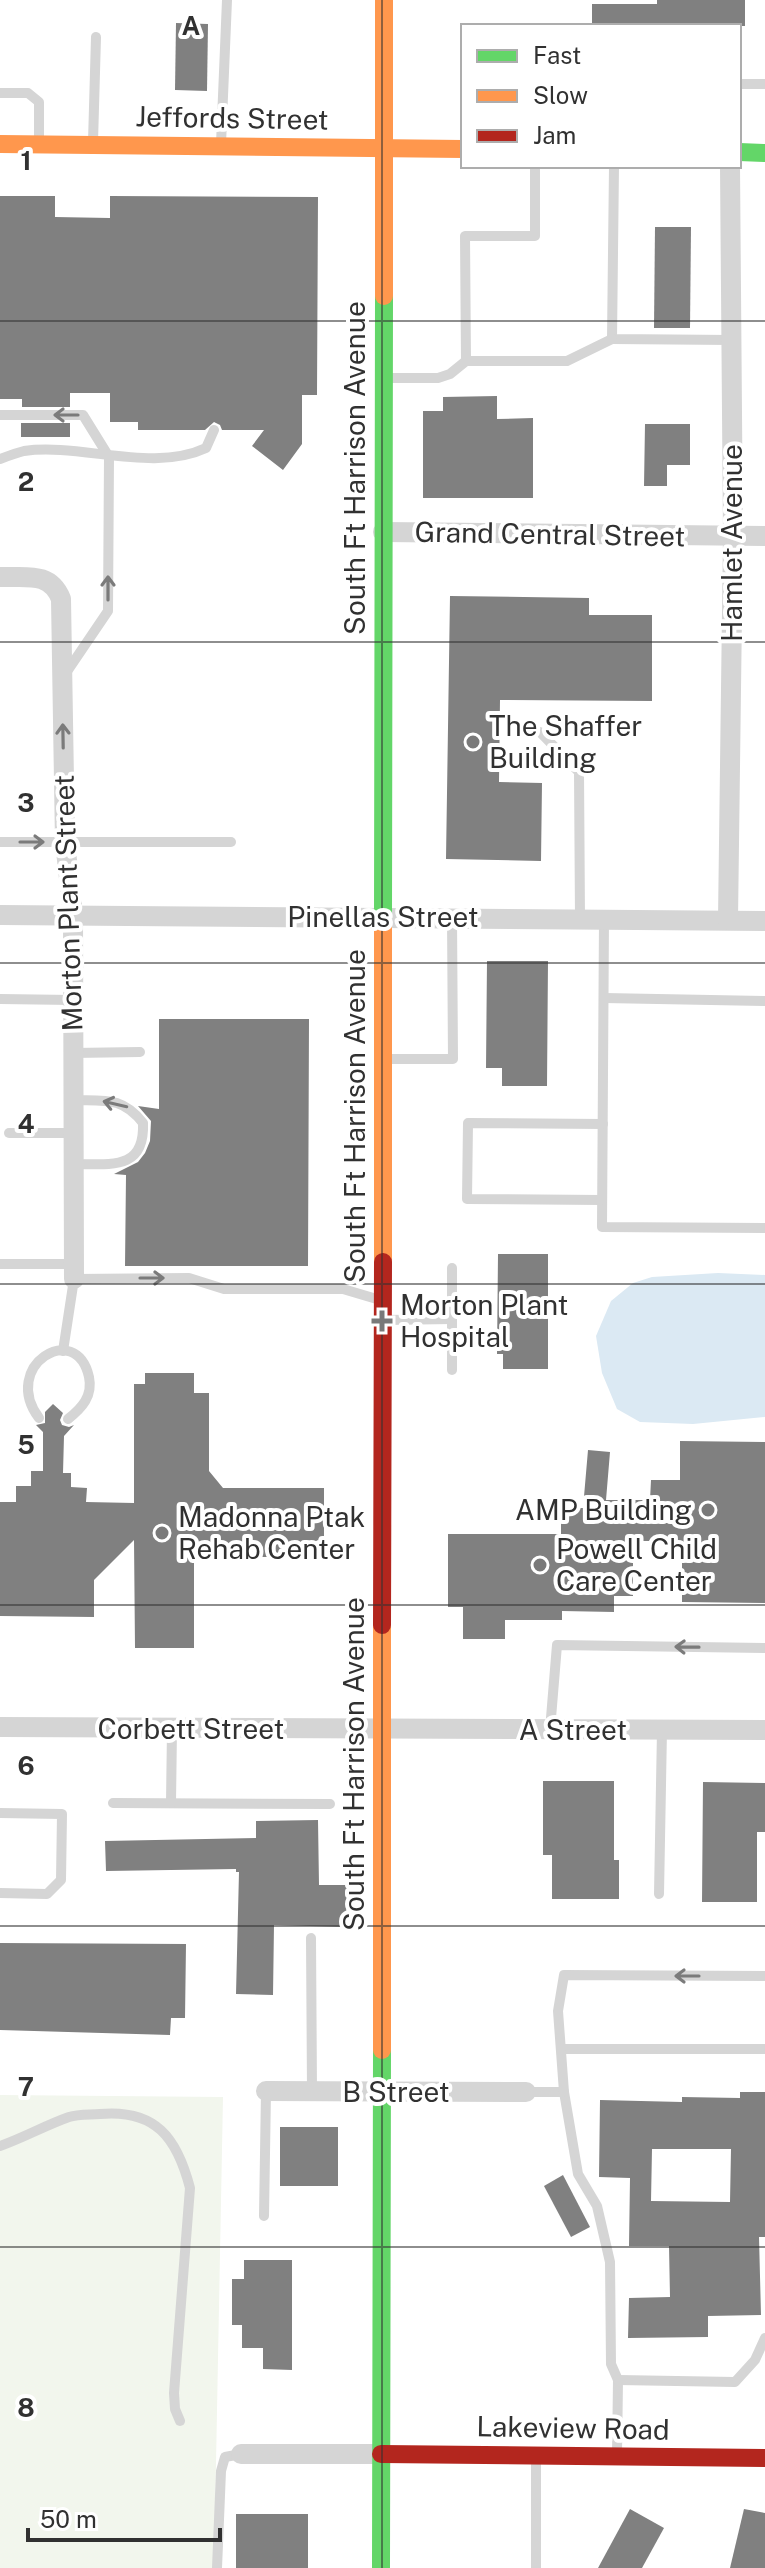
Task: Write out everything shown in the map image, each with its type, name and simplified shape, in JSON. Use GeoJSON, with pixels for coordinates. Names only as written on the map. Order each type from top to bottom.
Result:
{"type":"FeatureCollection","features":[{"type":"Feature","properties":{"kind":"street","name":"South Ft Harrison Avenue"},"geometry":{"type":"LineString","coordinates":[[381,2568],[384,0]]}},
{"type":"Feature","properties":{"kind":"street","name":"Jeffords Street"},"geometry":{"type":"LineString","coordinates":[[0,144],[461,149]]}},
{"type":"Feature","properties":{"kind":"street"},"geometry":{"type":"LineString","coordinates":[[741,152],[765,153]]}},
{"type":"Feature","properties":{"kind":"street","name":"Hamlet Avenue"},"geometry":{"type":"LineString","coordinates":[[728,920],[733,536],[730,168]]}},
{"type":"Feature","properties":{"kind":"street","name":"Grand Central Street"},"geometry":{"type":"LineString","coordinates":[[383,532],[765,536]]}},
{"type":"Feature","properties":{"kind":"street","name":"Morton Plant Street"},"geometry":{"type":"LineString","coordinates":[[0,577],[44,579],[56,586],[61,599],[65,842],[73,915],[74,1271]]}},
{"type":"Feature","properties":{"kind":"street","name":"Pinellas Street"},"geometry":{"type":"LineString","coordinates":[[0,915],[765,921]]}},
{"type":"Feature","properties":{"kind":"street","name":"Corbett Street"},"geometry":{"type":"LineString","coordinates":[[0,1727],[382,1731]]}},
{"type":"Feature","properties":{"kind":"street","name":"A Street"},"geometry":{"type":"LineString","coordinates":[[382,1731],[765,1730]]}},
{"type":"Feature","properties":{"kind":"street","name":"B Street"},"geometry":{"type":"LineString","coordinates":[[266,2091],[526,2092]]}},
{"type":"Feature","properties":{"kind":"street"},"geometry":{"type":"LineString","coordinates":[[241,2454],[381,2454]]}},
{"type":"Feature","properties":{"kind":"street","name":"Lakeview Road"},"geometry":{"type":"LineString","coordinates":[[381,2454],[765,2458]]}},
{"type":"Feature","properties":{"kind":"lane"},"geometry":{"type":"LineString","coordinates":[[221,146],[227,0]]}},
{"type":"Feature","properties":{"kind":"lane"},"geometry":{"type":"LineString","coordinates":[[93,144],[96,37]]}},
{"type":"Feature","properties":{"kind":"lane"},"geometry":{"type":"LineString","coordinates":[[741,84],[765,84]]}},
{"type":"Feature","properties":{"kind":"lane"},"geometry":{"type":"LineString","coordinates":[[0,93],[28,93],[39,102],[39,144]]}},
{"type":"Feature","properties":{"kind":"lane"},"geometry":{"type":"LineString","coordinates":[[466,361],[465,236],[535,236],[535,168]]}},
{"type":"Feature","properties":{"kind":"lane"},"geometry":{"type":"LineString","coordinates":[[612,339],[614,168]]}},
{"type":"Feature","properties":{"kind":"lane"},"geometry":{"type":"LineString","coordinates":[[384,378],[438,378],[450,374],[466,361],[567,361],[612,339],[732,340]]}},
{"type":"Feature","properties":{"kind":"lane"},"geometry":{"type":"LineString","coordinates":[[0,415],[83,415],[109,457],[108,611],[62,680]]}},
{"type":"Feature","properties":{"kind":"lane"},"geometry":{"type":"LineString","coordinates":[[0,459],[24,451],[68,451],[109,457],[189,457],[206,448],[214,430]]}},
{"type":"Feature","properties":{"kind":"lane"},"geometry":{"type":"LineString","coordinates":[[540,732],[579,772],[580,919]]}},
{"type":"Feature","properties":{"kind":"lane"},"geometry":{"type":"LineString","coordinates":[[0,842],[231,842]]}},
{"type":"Feature","properties":{"kind":"lane"},"geometry":{"type":"LineString","coordinates":[[383,1059],[453,1059],[452,918]]}},
{"type":"Feature","properties":{"kind":"lane"},"geometry":{"type":"LineString","coordinates":[[604,919],[602,1227],[765,1228]]}},
{"type":"Feature","properties":{"kind":"lane"},"geometry":{"type":"LineString","coordinates":[[604,998],[765,1001]]}},
{"type":"Feature","properties":{"kind":"lane"},"geometry":{"type":"LineString","coordinates":[[0,999],[73,1000]]}},
{"type":"Feature","properties":{"kind":"lane"},"geometry":{"type":"LineString","coordinates":[[73,1053],[140,1052]]}},
{"type":"Feature","properties":{"kind":"lane"},"geometry":{"type":"LineString","coordinates":[[73,1100],[114,1101],[126,1105],[143,1123],[144,1135],[142,1146],[135,1155],[123,1162],[74,1164]]}},
{"type":"Feature","properties":{"kind":"lane"},"geometry":{"type":"LineString","coordinates":[[602,1200],[467,1199],[468,1123],[603,1124]]}},
{"type":"Feature","properties":{"kind":"lane"},"geometry":{"type":"LineString","coordinates":[[9,1133],[73,1133]]}},
{"type":"Feature","properties":{"kind":"lane"},"geometry":{"type":"LineString","coordinates":[[0,1264],[189,1278],[224,1289],[343,1289],[382,1301]]}},
{"type":"Feature","properties":{"kind":"lane"},"geometry":{"type":"LineString","coordinates":[[452,1268],[452,1370]]}},
{"type":"Feature","properties":{"kind":"lane"},"geometry":{"type":"LineString","coordinates":[[63,1351],[74,1271]]}},
{"type":"Feature","properties":{"kind":"lane"},"geometry":{"type":"LineString","coordinates":[[382,1320],[452,1319]]}},
{"type":"Feature","properties":{"kind":"lane"},"geometry":{"type":"LineString","coordinates":[[39,1418],[21,1399],[21,1374],[26,1363],[35,1355],[63,1351],[79,1360],[89,1379],[90,1390],[86,1401],[68,1419]]}},
{"type":"Feature","properties":{"kind":"lane"},"geometry":{"type":"LineString","coordinates":[[550,1730],[557,1645],[765,1648]]}},
{"type":"Feature","properties":{"kind":"lane"},"geometry":{"type":"LineString","coordinates":[[171,1803],[172,1729]]}},
{"type":"Feature","properties":{"kind":"lane"},"geometry":{"type":"LineString","coordinates":[[659,1894],[662,1730]]}},
{"type":"Feature","properties":{"kind":"lane"},"geometry":{"type":"LineString","coordinates":[[113,1803],[330,1804]]}},
{"type":"Feature","properties":{"kind":"lane"},"geometry":{"type":"LineString","coordinates":[[0,1813],[62,1814],[61,1880],[47,1894],[0,1893]]}},
{"type":"Feature","properties":{"kind":"lane"},"geometry":{"type":"LineString","coordinates":[[311,1938],[312,2091]]}},
{"type":"Feature","properties":{"kind":"lane"},"geometry":{"type":"LineString","coordinates":[[617,2457],[618,2380],[611,2364],[610,2262],[597,2206],[578,2174],[564,2092],[558,2011],[564,1975],[765,1976]]}},
{"type":"Feature","properties":{"kind":"lane"},"geometry":{"type":"LineString","coordinates":[[561,2049],[765,2049]]}},
{"type":"Feature","properties":{"kind":"lane"},"geometry":{"type":"LineString","coordinates":[[264,2216],[266,2091]]}},
{"type":"Feature","properties":{"kind":"lane"},"geometry":{"type":"LineString","coordinates":[[526,2092],[564,2092]]}},
{"type":"Feature","properties":{"kind":"lane"},"geometry":{"type":"LineString","coordinates":[[0,2146],[71,2116],[111,2113],[147,2119],[171,2139],[183,2162],[190,2188],[174,2393],[180,2421]]}},
{"type":"Feature","properties":{"kind":"lane"},"geometry":{"type":"LineString","coordinates":[[618,2380],[735,2382],[755,2360],[765,2338]]}},
{"type":"Feature","properties":{"kind":"lane"},"geometry":{"type":"LineString","coordinates":[[217,2568],[221,2471],[225,2457],[241,2454]]}},
{"type":"Feature","properties":{"kind":"lane"},"geometry":{"type":"LineString","coordinates":[[536,2456],[536,2568]]}},
{"type":"Feature","properties":{"kind":"shaded area"},"geometry":{"type":"Polygon","coordinates":[[[718,1273],[765,1275],[765,1417],[693,1424],[640,1422],[617,1409],[602,1373],[596,1336],[611,1301],[633,1283],[652,1277],[718,1273]]]}},
{"type":"Feature","properties":{"kind":"shaded area"},"geometry":{"type":"Polygon","coordinates":[[[0,2095],[223,2097],[214,2568],[0,2568],[0,2095]]]}},
{"type":"Feature","properties":{"kind":"building"},"geometry":{"type":"Polygon","coordinates":[[[657,0],[745,0],[745,26],[592,24],[592,4],[657,4],[657,0]]]}},
{"type":"Feature","properties":{"kind":"building"},"geometry":{"type":"Polygon","coordinates":[[[176,23],[208,24],[207,91],[175,90],[176,23]]]}},
{"type":"Feature","properties":{"kind":"building"},"geometry":{"type":"Polygon","coordinates":[[[0,196],[55,196],[55,217],[110,218],[110,196],[318,197],[317,395],[302,395],[302,444],[283,470],[252,446],[264,430],[222,430],[214,422],[205,430],[138,430],[138,422],[110,422],[110,393],[70,393],[70,407],[22,407],[22,399],[0,399],[0,196]]]}},
{"type":"Feature","properties":{"kind":"building"},"geometry":{"type":"Polygon","coordinates":[[[655,227],[691,227],[690,328],[654,328],[655,227]]]}},
{"type":"Feature","properties":{"kind":"building"},"geometry":{"type":"Polygon","coordinates":[[[497,396],[497,419],[533,418],[533,498],[423,498],[423,411],[443,411],[443,397],[497,396]]]}},
{"type":"Feature","properties":{"kind":"building"},"geometry":{"type":"Polygon","coordinates":[[[21,423],[70,423],[70,437],[21,437],[21,423]]]}},
{"type":"Feature","properties":{"kind":"building"},"geometry":{"type":"Polygon","coordinates":[[[645,424],[690,424],[690,465],[667,465],[667,486],[644,486],[645,424]]]}},
{"type":"Feature","properties":{"kind":"building","name":"The Shaffer Building"},"geometry":{"type":"Polygon","coordinates":[[[450,596],[589,598],[589,615],[652,615],[652,701],[500,700],[499,782],[542,783],[541,861],[446,859],[450,596]]]}},
{"type":"Feature","properties":{"kind":"building"},"geometry":{"type":"Polygon","coordinates":[[[487,961],[548,961],[547,1086],[502,1086],[502,1068],[486,1068],[487,961]]]}},
{"type":"Feature","properties":{"kind":"building"},"geometry":{"type":"Polygon","coordinates":[[[159,1019],[309,1019],[308,1266],[125,1266],[126,1175],[114,1174],[138,1162],[150,1141],[151,1121],[138,1106],[159,1109],[159,1019]]]}},
{"type":"Feature","properties":{"kind":"building"},"geometry":{"type":"Polygon","coordinates":[[[498,1254],[548,1254],[548,1369],[503,1369],[503,1354],[497,1354],[498,1254]]]}},
{"type":"Feature","properties":{"kind":"building","name":"Madonna Ptak Rehab Center"},"geometry":{"type":"Polygon","coordinates":[[[145,1373],[194,1373],[194,1393],[209,1393],[209,1471],[223,1488],[324,1488],[324,1557],[194,1557],[194,1648],[135,1648],[134,1540],[94,1580],[94,1617],[0,1616],[0,1502],[16,1502],[16,1486],[31,1486],[31,1471],[43,1471],[43,1432],[36,1425],[45,1423],[45,1412],[53,1404],[63,1413],[60,1420],[62,1425],[74,1425],[64,1436],[63,1473],[71,1473],[71,1487],[87,1488],[86,1502],[134,1503],[134,1384],[145,1384],[145,1373]]]}},
{"type":"Feature","properties":{"kind":"building"},"geometry":{"type":"Polygon","coordinates":[[[680,1441],[765,1442],[765,1603],[682,1602],[682,1541],[633,1541],[633,1596],[614,1596],[614,1612],[562,1611],[562,1620],[505,1620],[505,1639],[463,1639],[463,1607],[448,1607],[448,1534],[561,1534],[561,1508],[583,1508],[588,1450],[610,1452],[606,1500],[650,1500],[651,1480],[680,1480],[680,1441]]]}},
{"type":"Feature","properties":{"kind":"building"},"geometry":{"type":"Polygon","coordinates":[[[543,1781],[614,1781],[614,1860],[619,1860],[619,1899],[552,1899],[552,1855],[543,1855],[543,1781]]]}},
{"type":"Feature","properties":{"kind":"building"},"geometry":{"type":"Polygon","coordinates":[[[703,1782],[765,1783],[765,1832],[757,1832],[757,1902],[702,1902],[703,1782]]]}},
{"type":"Feature","properties":{"kind":"building"},"geometry":{"type":"Polygon","coordinates":[[[318,1820],[319,1885],[347,1885],[346,1927],[274,1925],[273,1995],[236,1994],[239,1872],[236,1869],[106,1871],[105,1841],[256,1838],[256,1821],[318,1820]]]}},
{"type":"Feature","properties":{"kind":"building"},"geometry":{"type":"Polygon","coordinates":[[[0,1943],[186,1944],[185,2018],[171,2018],[170,2035],[0,2030],[0,1943]]]}},
{"type":"Feature","properties":{"kind":"building"},"geometry":{"type":"Polygon","coordinates":[[[740,2092],[765,2092],[765,2237],[759,2237],[761,2315],[708,2316],[708,2337],[628,2338],[629,2298],[670,2297],[669,2246],[629,2246],[630,2178],[599,2177],[600,2100],[682,2102],[682,2097],[740,2098],[740,2092]],[[652,2149],[651,2201],[730,2202],[731,2149],[652,2149]]]}},
{"type":"Feature","properties":{"kind":"building"},"geometry":{"type":"Polygon","coordinates":[[[280,2127],[338,2127],[338,2186],[280,2186],[280,2127]]]}},
{"type":"Feature","properties":{"kind":"building"},"geometry":{"type":"Polygon","coordinates":[[[563,2175],[590,2227],[571,2237],[544,2186],[563,2175]]]}},
{"type":"Feature","properties":{"kind":"building"},"geometry":{"type":"Polygon","coordinates":[[[244,2260],[292,2260],[292,2370],[263,2369],[263,2348],[242,2348],[242,2325],[232,2325],[232,2279],[244,2279],[244,2260]]]}},
{"type":"Feature","properties":{"kind":"building"},"geometry":{"type":"Polygon","coordinates":[[[630,2509],[664,2528],[642,2568],[598,2568],[630,2509]]]}},
{"type":"Feature","properties":{"kind":"building"},"geometry":{"type":"Polygon","coordinates":[[[744,2509],[765,2513],[765,2568],[730,2568],[744,2509]]]}},
{"type":"Feature","properties":{"kind":"building"},"geometry":{"type":"Polygon","coordinates":[[[236,2514],[308,2514],[308,2568],[236,2568],[236,2514]]]}},
{"type":"Feature","properties":{"kind":"traffic: fast"},"geometry":{"type":"LineString","coordinates":[[741,152],[765,153]]}},
{"type":"Feature","properties":{"kind":"traffic: fast"},"geometry":{"type":"LineString","coordinates":[[383,923],[384,296]]}},
{"type":"Feature","properties":{"kind":"traffic: fast"},"geometry":{"type":"LineString","coordinates":[[381,2568],[382,2050]]}},
{"type":"Feature","properties":{"kind":"traffic: slow"},"geometry":{"type":"LineString","coordinates":[[384,0],[384,296]]}},
{"type":"Feature","properties":{"kind":"traffic: slow"},"geometry":{"type":"LineString","coordinates":[[0,144],[461,149]]}},
{"type":"Feature","properties":{"kind":"traffic: slow"},"geometry":{"type":"LineString","coordinates":[[383,923],[383,1262]]}},
{"type":"Feature","properties":{"kind":"traffic: slow"},"geometry":{"type":"LineString","coordinates":[[382,1625],[382,2050]]}},
{"type":"Feature","properties":{"kind":"traffic: jam"},"geometry":{"type":"LineString","coordinates":[[382,1625],[383,1262]]}},
{"type":"Feature","properties":{"kind":"traffic: jam"},"geometry":{"type":"LineString","coordinates":[[381,2454],[765,2458]]}},
{"type":"Feature","properties":{"kind":"place","name":"The Shaffer Building"},"geometry":{"type":"Point","coordinates":[473,742]}},
{"type":"Feature","properties":{"kind":"place","name":"Morton Plant Hospital"},"geometry":{"type":"Point","coordinates":[382,1321]}},
{"type":"Feature","properties":{"kind":"place","name":"AMP Building"},"geometry":{"type":"Point","coordinates":[708,1510]}},
{"type":"Feature","properties":{"kind":"place","name":"Madonna Ptak Rehab Center"},"geometry":{"type":"Point","coordinates":[162,1533]}},
{"type":"Feature","properties":{"kind":"place","name":"Powell Child Care Center"},"geometry":{"type":"Point","coordinates":[540,1565]}}]}
